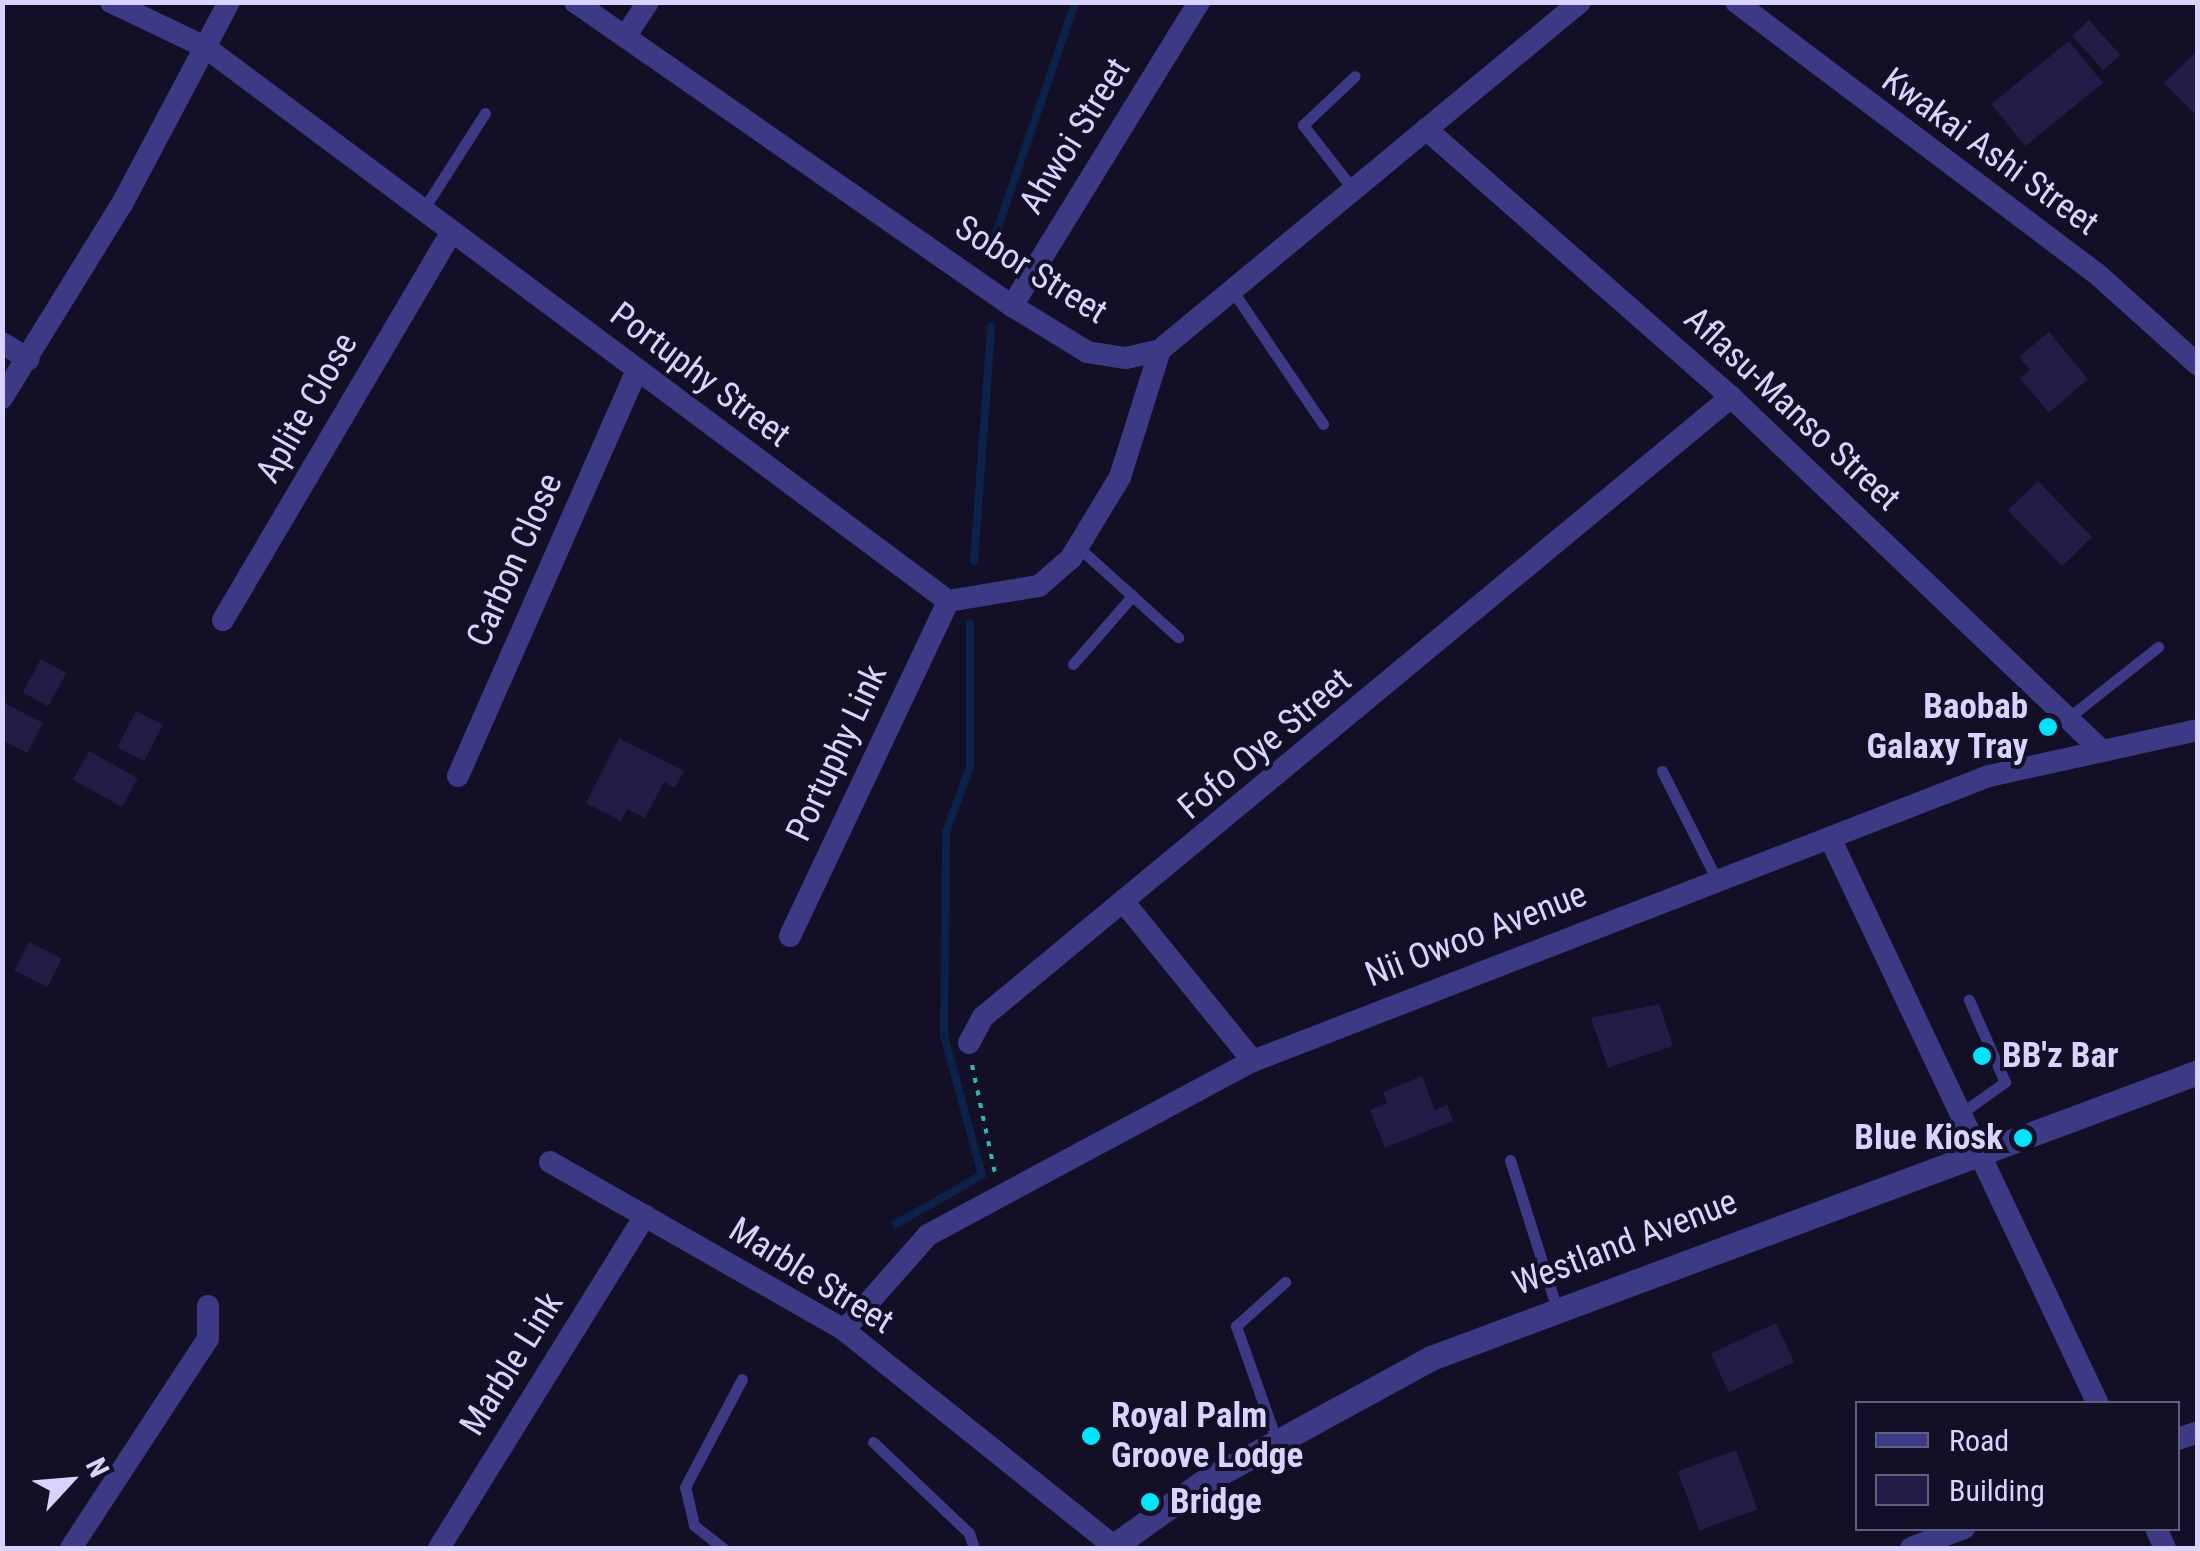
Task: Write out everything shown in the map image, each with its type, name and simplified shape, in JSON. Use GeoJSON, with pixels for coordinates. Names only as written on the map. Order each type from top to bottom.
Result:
{"type":"FeatureCollection","features":[{"type":"Feature","properties":{"kind":"street","name":"Portuphy Street"},"geometry":{"type":"LineString","coordinates":[[111,2],[205,47],[948,601]]}},
{"type":"Feature","properties":{"kind":"street"},"geometry":{"type":"LineString","coordinates":[[2,398],[29,359],[229,2]]}},
{"type":"Feature","properties":{"kind":"street","name":"Sobor Street"},"geometry":{"type":"LineString","coordinates":[[575,2],[1012,306],[1086,352],[1126,358],[1160,350]]}},
{"type":"Feature","properties":{"kind":"street"},"geometry":{"type":"LineString","coordinates":[[625,38],[648,2]]}},
{"type":"Feature","properties":{"kind":"street","name":"Ahwoi Street"},"geometry":{"type":"LineString","coordinates":[[1012,306],[1199,2]]}},
{"type":"Feature","properties":{"kind":"street"},"geometry":{"type":"LineString","coordinates":[[948,601],[1039,586],[1078,546],[1120,478],[1160,350],[1230,286],[1580,2]]}},
{"type":"Feature","properties":{"kind":"street","name":"Kwakai Ashi Street"},"geometry":{"type":"LineString","coordinates":[[1736,2],[2096,273],[2198,365]]}},
{"type":"Feature","properties":{"kind":"street","name":"Aflasu-Manso Street"},"geometry":{"type":"LineString","coordinates":[[1426,129],[1730,397],[2101,750]]}},
{"type":"Feature","properties":{"kind":"street","name":"Aplite Close"},"geometry":{"type":"LineString","coordinates":[[223,620],[452,232]]}},
{"type":"Feature","properties":{"kind":"street"},"geometry":{"type":"LineString","coordinates":[[2,344],[29,359]]}},
{"type":"Feature","properties":{"kind":"street","name":"Carbon Close"},"geometry":{"type":"LineString","coordinates":[[458,776],[636,372]]}},
{"type":"Feature","properties":{"kind":"street","name":"Fofo Oye Street"},"geometry":{"type":"LineString","coordinates":[[968,1043],[984,1017],[1127,906],[1730,397]]}},
{"type":"Feature","properties":{"kind":"street","name":"Portuphy Link"},"geometry":{"type":"LineString","coordinates":[[790,936],[948,601]]}},
{"type":"Feature","properties":{"kind":"street","name":"Nii Owoo Avenue"},"geometry":{"type":"LineString","coordinates":[[844,1330],[905,1252],[1252,1062],[1989,776],[2198,730]]}},
{"type":"Feature","properties":{"kind":"street"},"geometry":{"type":"LineString","coordinates":[[1830,838],[2097,1401]]}},
{"type":"Feature","properties":{"kind":"street"},"geometry":{"type":"LineString","coordinates":[[1127,906],[1252,1062]]}},
{"type":"Feature","properties":{"kind":"street","name":"Westland Avenue"},"geometry":{"type":"LineString","coordinates":[[1112,1547],[1276,1439],[1556,1306],[1976,1148],[2198,1072]]}},
{"type":"Feature","properties":{"kind":"street","name":"Marble Street"},"geometry":{"type":"LineString","coordinates":[[550,1162],[844,1330],[1112,1547]]}},
{"type":"Feature","properties":{"kind":"street","name":"Marble Link"},"geometry":{"type":"LineString","coordinates":[[440,1548],[645,1216]]}},
{"type":"Feature","properties":{"kind":"street"},"geometry":{"type":"LineString","coordinates":[[71,1548],[208,1339],[208,1306]]}},
{"type":"Feature","properties":{"kind":"street"},"geometry":{"type":"LineString","coordinates":[[1911,1548],[1956,1531]]}},
{"type":"Feature","properties":{"kind":"lane"},"geometry":{"type":"LineString","coordinates":[[1352,188],[1304,126],[1355,76]]}},
{"type":"Feature","properties":{"kind":"lane"},"geometry":{"type":"LineString","coordinates":[[423,210],[485,113]]}},
{"type":"Feature","properties":{"kind":"lane"},"geometry":{"type":"LineString","coordinates":[[1230,286],[1323,424]]}},
{"type":"Feature","properties":{"kind":"lane"},"geometry":{"type":"LineString","coordinates":[[1078,546],[1178,637]]}},
{"type":"Feature","properties":{"kind":"lane"},"geometry":{"type":"LineString","coordinates":[[1073,664],[1133,596]]}},
{"type":"Feature","properties":{"kind":"lane"},"geometry":{"type":"LineString","coordinates":[[2068,718],[2158,648]]}},
{"type":"Feature","properties":{"kind":"lane"},"geometry":{"type":"LineString","coordinates":[[1662,770],[1717,880]]}},
{"type":"Feature","properties":{"kind":"lane"},"geometry":{"type":"LineString","coordinates":[[1960,1114],[2005,1082],[1968,1000]]}},
{"type":"Feature","properties":{"kind":"lane"},"geometry":{"type":"LineString","coordinates":[[1510,1160],[1556,1306]]}},
{"type":"Feature","properties":{"kind":"lane"},"geometry":{"type":"LineString","coordinates":[[1276,1439],[1236,1326],[1285,1282]]}},
{"type":"Feature","properties":{"kind":"lane"},"geometry":{"type":"LineString","coordinates":[[724,1548],[694,1525],[685,1487],[742,1379]]}},
{"type":"Feature","properties":{"kind":"lane"},"geometry":{"type":"LineString","coordinates":[[873,1442],[970,1532],[974,1548]]}},
{"type":"Feature","properties":{"kind":"path"},"geometry":{"type":"LineString","coordinates":[[968,1043],[1000,1197]]}},
{"type":"Feature","properties":{"kind":"building"},"geometry":{"type":"Polygon","coordinates":[[[2089,20],[2120,55],[2103,70],[2072,35],[2089,20]]]}},
{"type":"Feature","properties":{"kind":"building"},"geometry":{"type":"Polygon","coordinates":[[[2069,41],[2103,83],[2025,146],[1991,104],[2069,41]]]}},
{"type":"Feature","properties":{"kind":"building"},"geometry":{"type":"Polygon","coordinates":[[[2198,50],[2198,117],[2164,83],[2198,50]]]}},
{"type":"Feature","properties":{"kind":"building"},"geometry":{"type":"Polygon","coordinates":[[[2049,332],[2088,379],[2049,413],[2020,378],[2030,370],[2019,357],[2049,332]]]}},
{"type":"Feature","properties":{"kind":"building"},"geometry":{"type":"Polygon","coordinates":[[[2038,481],[2092,537],[2062,566],[2008,510],[2038,481]]]}},
{"type":"Feature","properties":{"kind":"building"},"geometry":{"type":"Polygon","coordinates":[[[41,659],[66,673],[48,706],[23,692],[41,659]]]}},
{"type":"Feature","properties":{"kind":"building"},"geometry":{"type":"Polygon","coordinates":[[[2,702],[43,723],[27,753],[2,740],[2,702]]]}},
{"type":"Feature","properties":{"kind":"building"},"geometry":{"type":"Polygon","coordinates":[[[136,711],[163,725],[144,761],[117,748],[136,711]]]}},
{"type":"Feature","properties":{"kind":"building"},"geometry":{"type":"Polygon","coordinates":[[[619,738],[684,771],[675,788],[664,782],[645,818],[627,809],[621,821],[586,803],[619,738]]]}},
{"type":"Feature","properties":{"kind":"building"},"geometry":{"type":"Polygon","coordinates":[[[89,751],[138,778],[122,807],[73,780],[89,751]]]}},
{"type":"Feature","properties":{"kind":"building"},"geometry":{"type":"Polygon","coordinates":[[[29,942],[62,959],[47,987],[14,971],[29,942]]]}},
{"type":"Feature","properties":{"kind":"building"},"geometry":{"type":"Polygon","coordinates":[[[1659,1004],[1673,1046],[1608,1068],[1591,1018],[1659,1004]]]}},
{"type":"Feature","properties":{"kind":"building"},"geometry":{"type":"Polygon","coordinates":[[[1422,1076],[1435,1110],[1447,1105],[1453,1121],[1385,1148],[1370,1110],[1387,1103],[1383,1092],[1422,1076]]]}},
{"type":"Feature","properties":{"kind":"building"},"geometry":{"type":"Polygon","coordinates":[[[1776,1323],[1794,1362],[1729,1392],[1711,1353],[1776,1323]]]}},
{"type":"Feature","properties":{"kind":"building"},"geometry":{"type":"Polygon","coordinates":[[[1736,1450],[1758,1509],[1699,1530],[1678,1471],[1736,1450]]]}},
{"type":"Feature","properties":{"kind":"waterway"},"geometry":{"type":"LineString","coordinates":[[991,248],[1075,2]]}},
{"type":"Feature","properties":{"kind":"waterway"},"geometry":{"type":"LineString","coordinates":[[974,561],[991,327]]}},
{"type":"Feature","properties":{"kind":"waterway"},"geometry":{"type":"LineString","coordinates":[[896,1224],[982,1175],[944,1035],[946,832],[970,767],[970,623]]}},
{"type":"Feature","properties":{"kind":"place","name":"Baobab Galaxy Tray"},"geometry":{"type":"Point","coordinates":[2048,727]}},
{"type":"Feature","properties":{"kind":"place","name":"BB'z Bar"},"geometry":{"type":"Point","coordinates":[1982,1056]}},
{"type":"Feature","properties":{"kind":"place","name":"Blue Kiosk"},"geometry":{"type":"Point","coordinates":[2023,1138]}},
{"type":"Feature","properties":{"kind":"place","name":"Royal Palm Groove Lodge"},"geometry":{"type":"Point","coordinates":[1091,1436]}},
{"type":"Feature","properties":{"kind":"place","name":"Bridge"},"geometry":{"type":"Point","coordinates":[1150,1502]}}]}
